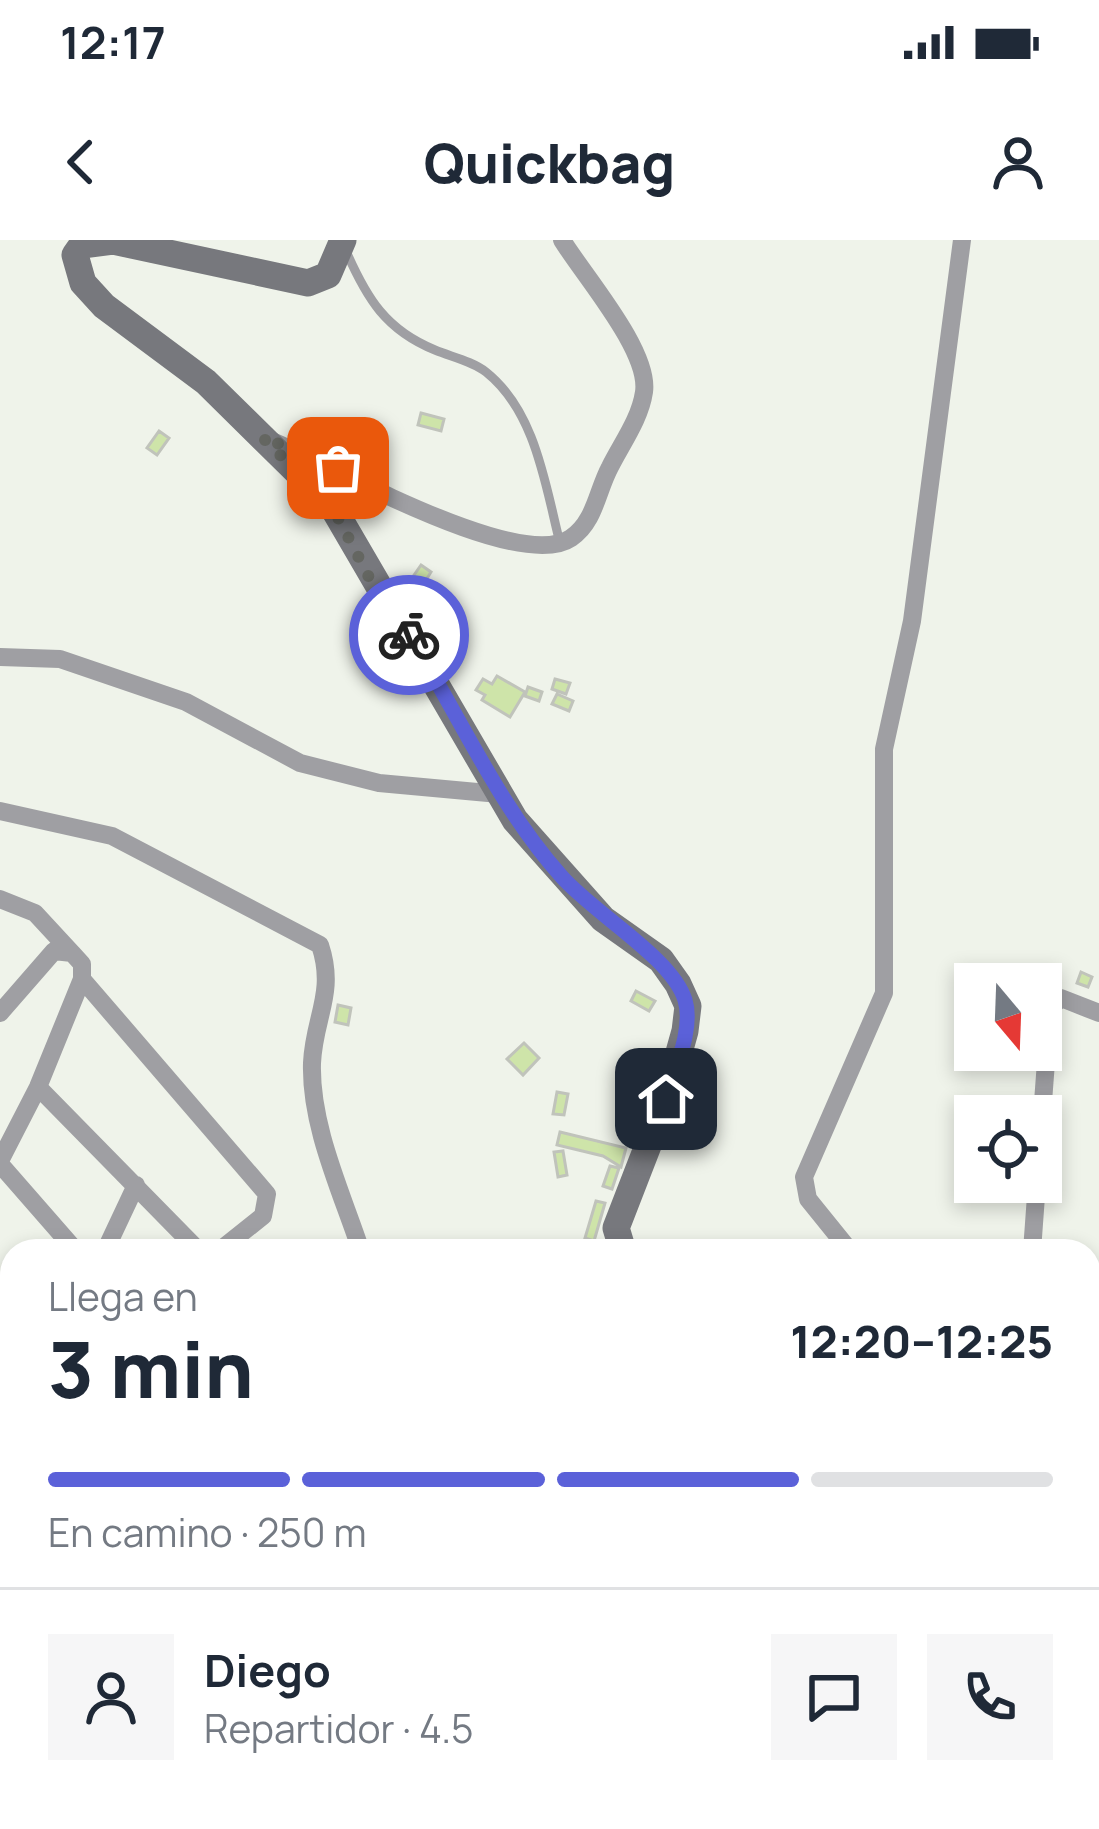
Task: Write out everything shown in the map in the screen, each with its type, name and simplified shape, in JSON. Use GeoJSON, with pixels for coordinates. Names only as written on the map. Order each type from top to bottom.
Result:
{"type":"FeatureCollection","features":[{"type":"Feature","properties":{"kind":"main road"},"geometry":{"type":"LineString","coordinates":[[343,242],[328,275],[308,284],[113,241],[82,245],[75,255],[83,283],[104,306],[134,333],[176,356],[332,506],[529,838],[590,906],[661,961],[688,1006],[666,1099],[616,1228],[619,1239]]}},
{"type":"Feature","properties":{"kind":"street"},"geometry":{"type":"LineString","coordinates":[[262,437],[338,468],[428,515],[520,545],[560,544],[590,517],[639,411],[645,386],[635,353],[562,240]]}},
{"type":"Feature","properties":{"kind":"street"},"geometry":{"type":"LineString","coordinates":[[840,1239],[808,1199],[804,1177],[884,993],[884,749],[912,621],[962,240]]}},
{"type":"Feature","properties":{"kind":"street"},"geometry":{"type":"LineString","coordinates":[[0,657],[60,659],[186,702],[299,763],[380,783],[500,794]]}},
{"type":"Feature","properties":{"kind":"street"},"geometry":{"type":"LineString","coordinates":[[0,811],[112,836],[320,945],[329,972],[312,1064],[317,1107],[357,1239]]}},
{"type":"Feature","properties":{"kind":"street"},"geometry":{"type":"LineString","coordinates":[[0,899],[35,913],[82,964],[82,979],[38,1087],[0,1162],[66,1239]]}},
{"type":"Feature","properties":{"kind":"street"},"geometry":{"type":"LineString","coordinates":[[0,1012],[42,960],[54,951],[72,953]]}},
{"type":"Feature","properties":{"kind":"street"},"geometry":{"type":"LineString","coordinates":[[82,979],[267,1194],[263,1216],[234,1239]]}},
{"type":"Feature","properties":{"kind":"street"},"geometry":{"type":"LineString","coordinates":[[1044,1095],[1050,1008],[1061,998],[1099,1013]]}},
{"type":"Feature","properties":{"kind":"street"},"geometry":{"type":"LineString","coordinates":[[38,1087],[188,1239]]}},
{"type":"Feature","properties":{"kind":"street"},"geometry":{"type":"LineString","coordinates":[[111,1239],[136,1185]]}},
{"type":"Feature","properties":{"kind":"street"},"geometry":{"type":"LineString","coordinates":[[1033,1239],[1035,1203]]}},
{"type":"Feature","properties":{"kind":"lane"},"geometry":{"type":"LineString","coordinates":[[343,242],[377,313],[408,337],[485,371],[498,386],[539,458],[560,544]]}},
{"type":"Feature","properties":{"kind":"building"},"geometry":{"type":"Polygon","coordinates":[[[421,413],[444,419],[441,431],[418,425],[421,413]]]}},
{"type":"Feature","properties":{"kind":"building"},"geometry":{"type":"Polygon","coordinates":[[[159,431],[169,438],[157,455],[147,448],[159,431]]]}},
{"type":"Feature","properties":{"kind":"building"},"geometry":{"type":"Polygon","coordinates":[[[421,565],[431,572],[423,585],[412,578],[421,565]]]}},
{"type":"Feature","properties":{"kind":"building"},"geometry":{"type":"Polygon","coordinates":[[[497,676],[525,692],[510,717],[482,700],[485,695],[476,690],[483,679],[492,684],[497,676]]]}},
{"type":"Feature","properties":{"kind":"building"},"geometry":{"type":"Polygon","coordinates":[[[555,679],[570,683],[566,694],[552,689],[555,679]]]}},
{"type":"Feature","properties":{"kind":"building"},"geometry":{"type":"Polygon","coordinates":[[[528,687],[542,692],[539,701],[525,696],[528,687]]]}},
{"type":"Feature","properties":{"kind":"building"},"geometry":{"type":"Polygon","coordinates":[[[557,694],[573,701],[569,711],[552,704],[557,694]]]}},
{"type":"Feature","properties":{"kind":"building"},"geometry":{"type":"Polygon","coordinates":[[[1081,972],[1092,977],[1088,987],[1077,983],[1081,972]]]}},
{"type":"Feature","properties":{"kind":"building"},"geometry":{"type":"Polygon","coordinates":[[[636,991],[655,1001],[649,1011],[631,1001],[636,991]]]}},
{"type":"Feature","properties":{"kind":"building"},"geometry":{"type":"Polygon","coordinates":[[[338,1005],[351,1008],[348,1025],[335,1022],[338,1005]]]}},
{"type":"Feature","properties":{"kind":"building"},"geometry":{"type":"Polygon","coordinates":[[[524,1043],[539,1058],[523,1075],[507,1059],[524,1043]]]}},
{"type":"Feature","properties":{"kind":"building"},"geometry":{"type":"Polygon","coordinates":[[[557,1092],[568,1094],[564,1115],[553,1114],[557,1092]]]}},
{"type":"Feature","properties":{"kind":"building"},"geometry":{"type":"Polygon","coordinates":[[[560,1132],[626,1148],[621,1167],[603,1156],[557,1145],[560,1132]]]}},
{"type":"Feature","properties":{"kind":"building"},"geometry":{"type":"Polygon","coordinates":[[[563,1151],[567,1175],[558,1177],[554,1152],[563,1151]]]}},
{"type":"Feature","properties":{"kind":"building"},"geometry":{"type":"Polygon","coordinates":[[[610,1166],[619,1168],[612,1189],[603,1186],[610,1166]]]}},
{"type":"Feature","properties":{"kind":"building"},"geometry":{"type":"Polygon","coordinates":[[[596,1201],[605,1203],[595,1239],[585,1238],[596,1201]]]}},
{"type":"Feature","properties":{"kind":"way so far"},"geometry":{"type":"LineString","coordinates":[[338,468],[262,437],[332,506],[373,585],[409,635]]}},
{"type":"Feature","properties":{"kind":"route"},"geometry":{"type":"LineString","coordinates":[[409,635],[515,820],[603,920],[661,961],[679,984],[688,1006],[666,1099]]}}]}
